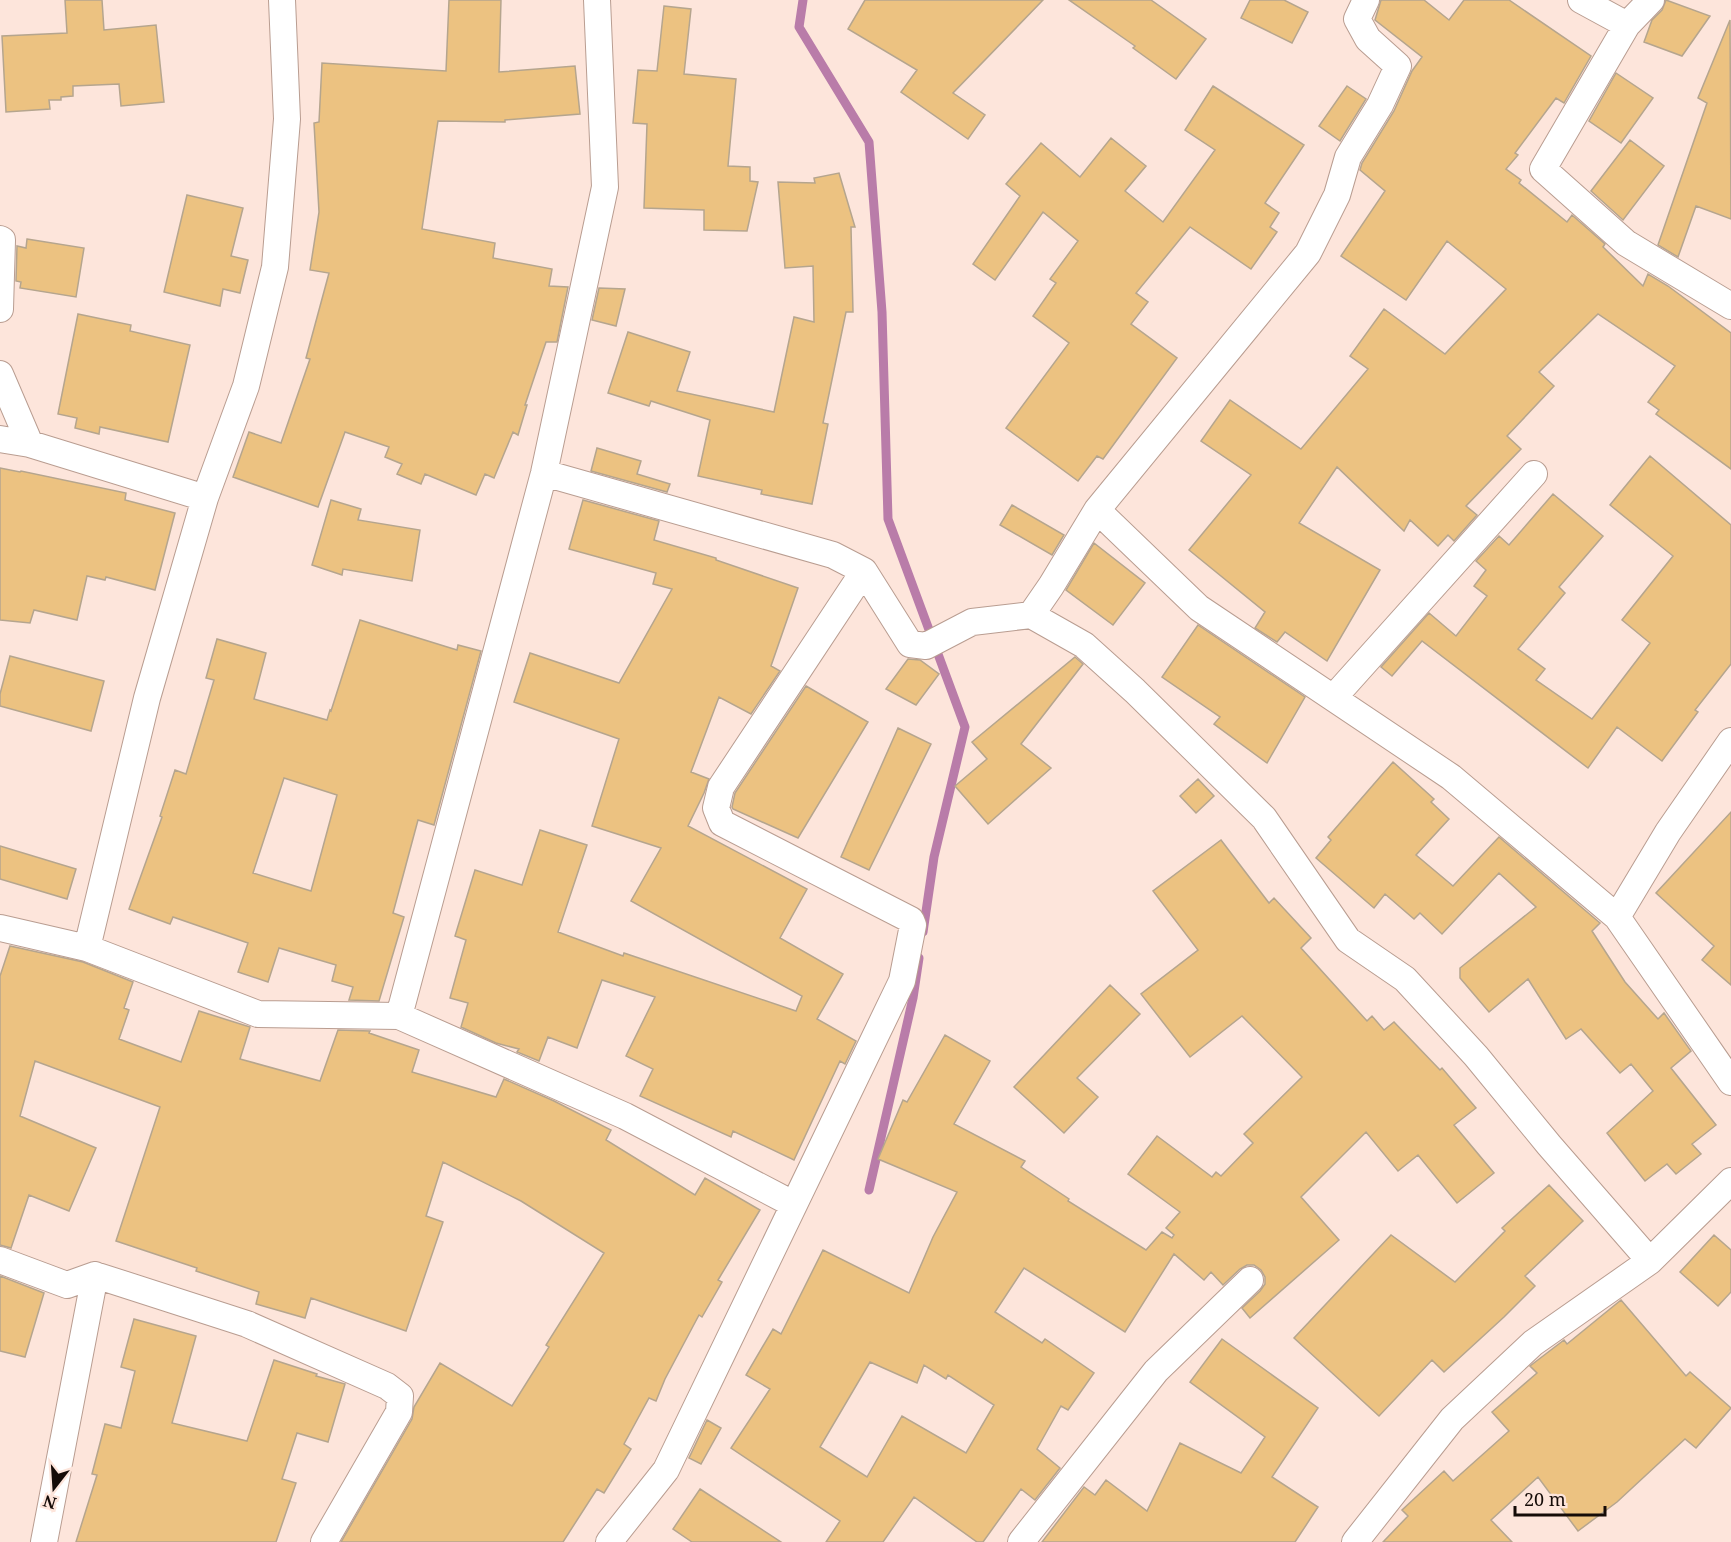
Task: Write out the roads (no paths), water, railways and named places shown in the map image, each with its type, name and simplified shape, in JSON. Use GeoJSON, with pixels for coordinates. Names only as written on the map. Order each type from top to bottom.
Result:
{"type":"FeatureCollection","features":[{"type":"Feature","properties":{"kind":"street"},"geometry":{"type":"LineString","coordinates":[[87,948],[147,698],[205,498],[246,386],[275,267],[287,118],[282,0]]}},
{"type":"Feature","properties":{"kind":"street"},"geometry":{"type":"LineString","coordinates":[[399,1016],[543,474],[605,187],[597,0]]}},
{"type":"Feature","properties":{"kind":"street"},"geometry":{"type":"LineString","coordinates":[[1031,615],[1097,510],[1308,253],[1337,195],[1348,157],[1380,105],[1398,66],[1368,39],[1357,19],[1366,0]]}},
{"type":"Feature","properties":{"kind":"street"},"geometry":{"type":"LineString","coordinates":[[1581,0],[1627,25]]}},
{"type":"Feature","properties":{"kind":"street"},"geometry":{"type":"LineString","coordinates":[[1651,0],[1627,25],[1543,169],[1626,243],[1731,306]]}},
{"type":"Feature","properties":{"kind":"street"},"geometry":{"type":"LineString","coordinates":[[0,239],[2,240],[0,309]]}},
{"type":"Feature","properties":{"kind":"street"},"geometry":{"type":"LineString","coordinates":[[0,374],[30,444]]}},
{"type":"Feature","properties":{"kind":"street"},"geometry":{"type":"LineString","coordinates":[[0,439],[30,444],[205,498]]}},
{"type":"Feature","properties":{"kind":"street"},"geometry":{"type":"LineString","coordinates":[[543,474],[833,555],[864,571],[910,644],[926,646],[972,622],[1031,615],[1084,645],[1135,690],[1264,818],[1348,940],[1406,979],[1476,1056],[1549,1145],[1650,1261]]}},
{"type":"Feature","properties":{"kind":"street"},"geometry":{"type":"LineString","coordinates":[[1334,698],[1534,474]]}},
{"type":"Feature","properties":{"kind":"street"},"geometry":{"type":"LineString","coordinates":[[1097,510],[1199,608],[1451,777],[1617,917],[1731,1082]]}},
{"type":"Feature","properties":{"kind":"street"},"geometry":{"type":"LineString","coordinates":[[609,1542],[666,1470],[902,981],[913,925],[911,920],[722,823],[716,808],[721,787],[864,571]]}},
{"type":"Feature","properties":{"kind":"street"},"geometry":{"type":"LineString","coordinates":[[1617,917],[1668,832],[1731,741]]}},
{"type":"Feature","properties":{"kind":"street"},"geometry":{"type":"LineString","coordinates":[[2,934],[87,948],[258,1014],[399,1016],[625,1116],[793,1204]]}},
{"type":"Feature","properties":{"kind":"street"},"geometry":{"type":"LineString","coordinates":[[1355,1542],[1452,1419],[1533,1343],[1650,1261],[1731,1181]]}},
{"type":"Feature","properties":{"kind":"street"},"geometry":{"type":"LineString","coordinates":[[0,1260],[67,1285],[95,1275],[247,1324],[387,1386],[400,1396],[399,1412],[324,1542]]}},
{"type":"Feature","properties":{"kind":"street"},"geometry":{"type":"LineString","coordinates":[[44,1542],[95,1275]]}},
{"type":"Feature","properties":{"kind":"street"},"geometry":{"type":"LineString","coordinates":[[1021,1542],[1156,1371],[1250,1280]]}},
{"type":"Feature","properties":{"kind":"waterway"},"geometry":{"type":"LineString","coordinates":[[803,0],[799,27],[869,142],[882,312],[888,519],[965,727],[934,857],[923,932]]}},
{"type":"Feature","properties":{"kind":"waterway"},"geometry":{"type":"LineString","coordinates":[[869,1190],[913,998],[919,958]]}}]}
